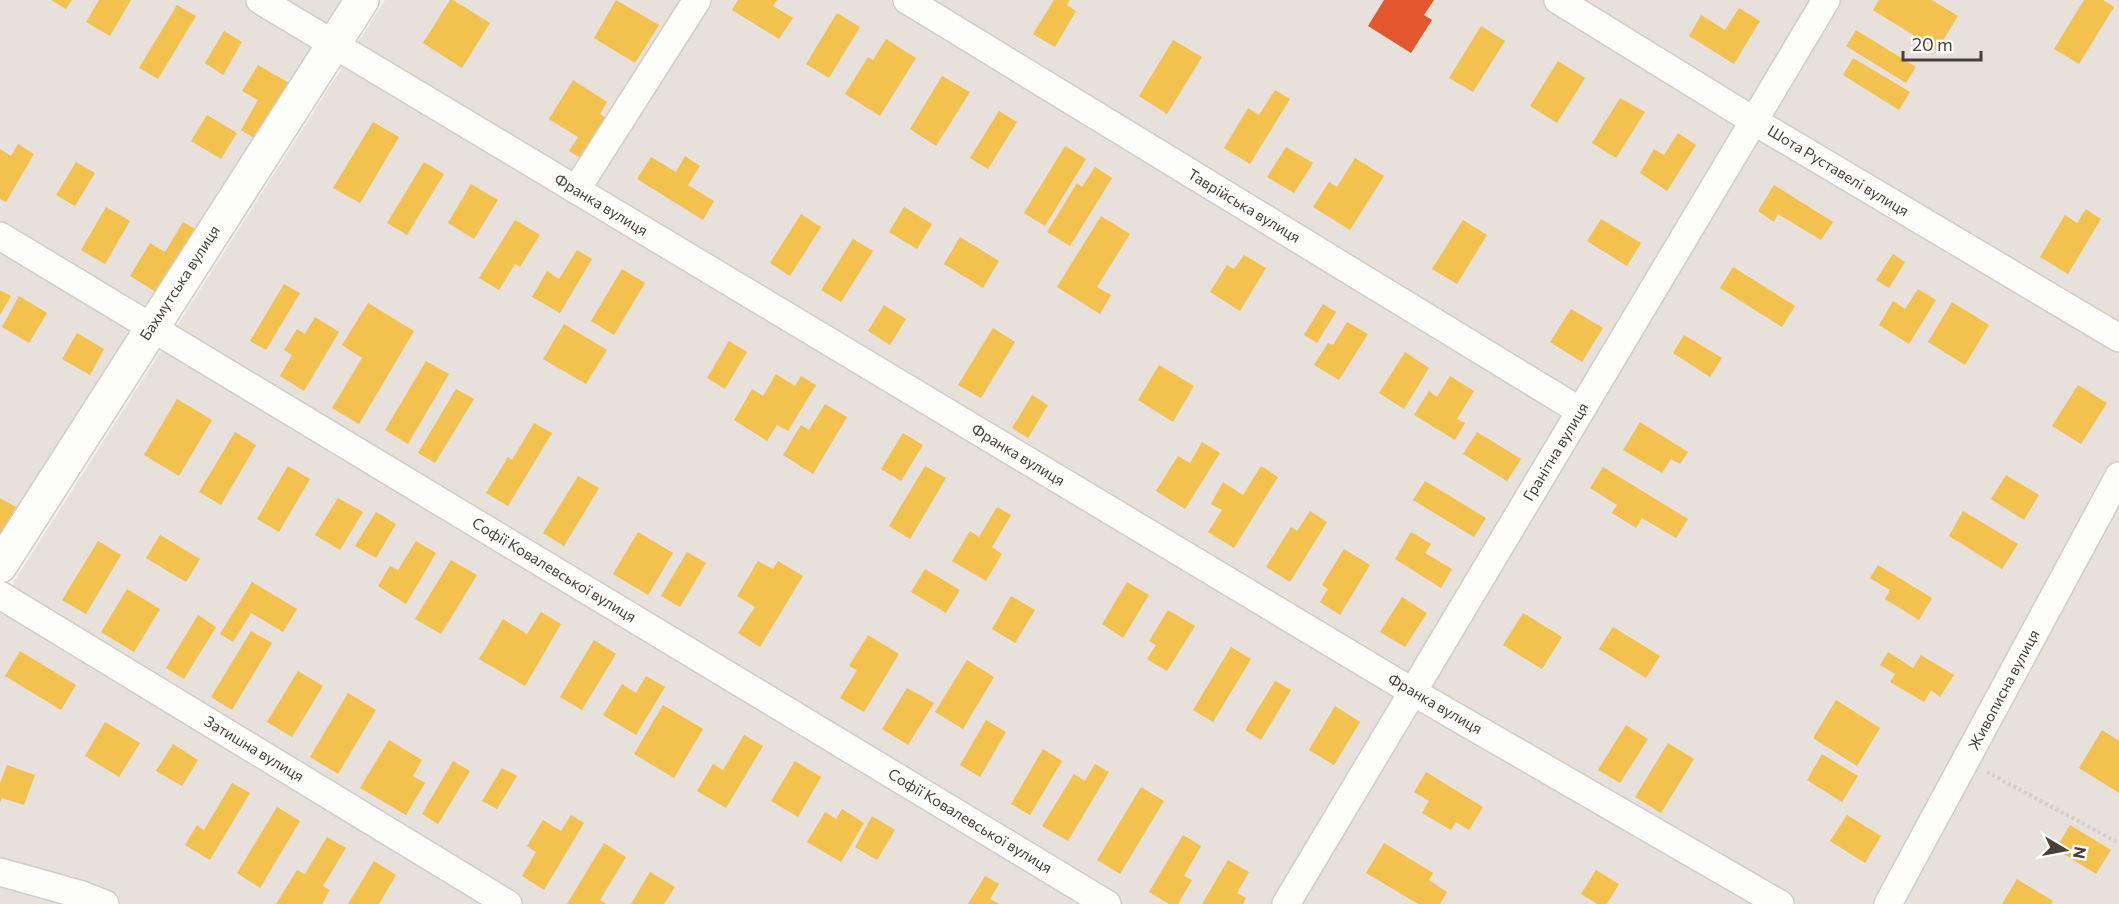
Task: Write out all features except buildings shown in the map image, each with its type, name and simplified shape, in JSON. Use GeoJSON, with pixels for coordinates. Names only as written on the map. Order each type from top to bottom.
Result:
{"type":"FeatureCollection","features":[{"type":"Feature","properties":{"kind":"street","name":"Франка вулиця"},"geometry":{"type":"LineString","coordinates":[[260,0],[1413,692],[1780,904]]}},
{"type":"Feature","properties":{"kind":"street","name":"Бахмутська вулиця"},"geometry":{"type":"LineString","coordinates":[[0,566],[362,0]]}},
{"type":"Feature","properties":{"kind":"street"},"geometry":{"type":"LineString","coordinates":[[576,190],[697,0]]}},
{"type":"Feature","properties":{"kind":"street","name":"Таврійська вулиця"},"geometry":{"type":"LineString","coordinates":[[907,0],[1580,411]]}},
{"type":"Feature","properties":{"kind":"street","name":"Шота Руставелі вулиця"},"geometry":{"type":"LineString","coordinates":[[1558,0],[1754,121],[2119,338]]}},
{"type":"Feature","properties":{"kind":"street","name":"Гранітна вулиця"},"geometry":{"type":"LineString","coordinates":[[1286,904],[1826,0]]}},
{"type":"Feature","properties":{"kind":"street","name":"Софії Ковалевської вулиця"},"geometry":{"type":"LineString","coordinates":[[0,236],[1107,904]]}},
{"type":"Feature","properties":{"kind":"street","name":"Живописна вулиця"},"geometry":{"type":"LineString","coordinates":[[1888,904],[2119,476]]}},
{"type":"Feature","properties":{"kind":"street","name":"Затишна вулиця"},"geometry":{"type":"LineString","coordinates":[[0,595],[508,904]]}},
{"type":"Feature","properties":{"kind":"street"},"geometry":{"type":"LineString","coordinates":[[0,872],[82,895],[105,904]]}},
{"type":"Feature","properties":{"kind":"path"},"geometry":{"type":"LineString","coordinates":[[1965,760],[2119,843]]}},
{"type":"Feature","properties":{"kind":"shaded area"},"geometry":{"type":"Polygon","coordinates":[[[0,0],[351,0],[0,554],[0,0]]]}},
{"type":"Feature","properties":{"kind":"shaded area"},"geometry":{"type":"Polygon","coordinates":[[[385,0],[2119,0],[2119,904],[0,904],[0,608],[13,583],[385,0]]]}}]}
